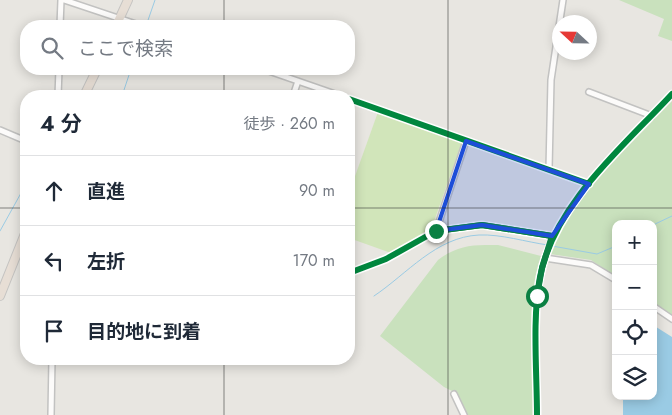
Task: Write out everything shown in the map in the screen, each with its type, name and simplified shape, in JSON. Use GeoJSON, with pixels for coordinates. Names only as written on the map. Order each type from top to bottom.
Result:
{"type":"FeatureCollection","features":[{"type":"Feature","properties":{"kind":"highway"},"geometry":{"type":"LineString","coordinates":[[119,20],[128,0]]}},
{"type":"Feature","properties":{"kind":"highway"},"geometry":{"type":"LineString","coordinates":[[87,90],[94,75]]}},
{"type":"Feature","properties":{"kind":"highway"},"geometry":{"type":"LineString","coordinates":[[0,296],[4,280],[20,247]]}},
{"type":"Feature","properties":{"kind":"street"},"geometry":{"type":"LineString","coordinates":[[60,20],[62,0],[111,20]]}},
{"type":"Feature","properties":{"kind":"street"},"geometry":{"type":"LineString","coordinates":[[550,169],[551,80],[563,0]]}},
{"type":"Feature","properties":{"kind":"street"},"geometry":{"type":"LineString","coordinates":[[58,90],[59,75]]}},
{"type":"Feature","properties":{"kind":"street"},"geometry":{"type":"LineString","coordinates":[[280,75],[324,90]]}},
{"type":"Feature","properties":{"kind":"street"},"geometry":{"type":"LineString","coordinates":[[295,90],[298,81]]}},
{"type":"Feature","properties":{"kind":"street"},"geometry":{"type":"LineString","coordinates":[[589,92],[652,116]]}},
{"type":"Feature","properties":{"kind":"street"},"geometry":{"type":"LineString","coordinates":[[537,415],[537,296],[552,237],[570,206],[672,94]]}},
{"type":"Feature","properties":{"kind":"street"},"geometry":{"type":"LineString","coordinates":[[355,101],[589,184]]}},
{"type":"Feature","properties":{"kind":"street"},"geometry":{"type":"LineString","coordinates":[[0,130],[20,138]]}},
{"type":"Feature","properties":{"kind":"street"},"geometry":{"type":"LineString","coordinates":[[436,231],[466,140]]}},
{"type":"Feature","properties":{"kind":"street"},"geometry":{"type":"LineString","coordinates":[[355,271],[386,259],[436,231],[482,225],[552,237]]}},
{"type":"Feature","properties":{"kind":"street"},"geometry":{"type":"LineString","coordinates":[[546,255],[591,265],[612,278]]}},
{"type":"Feature","properties":{"kind":"street"},"geometry":{"type":"LineString","coordinates":[[657,309],[672,319]]}},
{"type":"Feature","properties":{"kind":"street"},"geometry":{"type":"LineString","coordinates":[[52,365],[52,415]]}},
{"type":"Feature","properties":{"kind":"street"},"geometry":{"type":"LineString","coordinates":[[454,394],[464,415]]}},
{"type":"Feature","properties":{"kind":"highlighted area"},"geometry":{"type":"Polygon","coordinates":[[[466,141],[589,184],[552,236],[482,225],[436,231],[466,141]]]}},
{"type":"Feature","properties":{"kind":"green space"},"geometry":{"type":"Polygon","coordinates":[[[619,0],[672,0],[672,41],[658,36],[664,19],[619,0]]]}},
{"type":"Feature","properties":{"kind":"green space"},"geometry":{"type":"Polygon","coordinates":[[[672,101],[672,317],[657,307],[657,220],[612,220],[612,274],[591,260],[550,254],[560,232],[573,211],[620,154],[672,101]]]}},
{"type":"Feature","properties":{"kind":"green space"},"geometry":{"type":"Polygon","coordinates":[[[378,112],[462,142],[431,230],[391,253],[355,240],[355,176],[378,112]]]}},
{"type":"Feature","properties":{"kind":"green space"},"geometry":{"type":"Polygon","coordinates":[[[498,245],[541,256],[533,298],[533,415],[464,415],[456,393],[444,387],[380,336],[438,260],[460,248],[498,245]]]}},
{"type":"Feature","properties":{"kind":"water"},"geometry":{"type":"Polygon","coordinates":[[[657,328],[672,337],[672,415],[623,415],[623,400],[657,400],[657,328]]]}},
{"type":"Feature","properties":{"kind":"waterway"},"geometry":{"type":"LineString","coordinates":[[148,20],[155,0]]}},
{"type":"Feature","properties":{"kind":"waterway"},"geometry":{"type":"LineString","coordinates":[[124,90],[129,75]]}},
{"type":"Feature","properties":{"kind":"waterway"},"geometry":{"type":"LineString","coordinates":[[0,231],[20,195]]}},
{"type":"Feature","properties":{"kind":"waterway"},"geometry":{"type":"LineString","coordinates":[[657,223],[672,216]]}},
{"type":"Feature","properties":{"kind":"waterway"},"geometry":{"type":"LineString","coordinates":[[374,296],[436,249],[463,237],[479,235],[496,236],[548,245]]}},
{"type":"Feature","properties":{"kind":"waterway"},"geometry":{"type":"LineString","coordinates":[[552,246],[597,254],[612,248]]}},
{"type":"Feature","properties":{"kind":"cycle path"},"geometry":{"type":"LineString","coordinates":[[537,415],[536,310],[540,277],[548,250],[560,225],[575,201],[593,178],[672,94]]}},
{"type":"Feature","properties":{"kind":"cycle path"},"geometry":{"type":"LineString","coordinates":[[355,101],[589,184]]}},
{"type":"Feature","properties":{"kind":"cycle path"},"geometry":{"type":"LineString","coordinates":[[355,271],[386,259],[436,231],[482,225],[552,236]]}},
{"type":"Feature","properties":{"kind":"route"},"geometry":{"type":"LineString","coordinates":[[436,231],[482,225],[552,236],[542,268],[537,296]]}}]}
